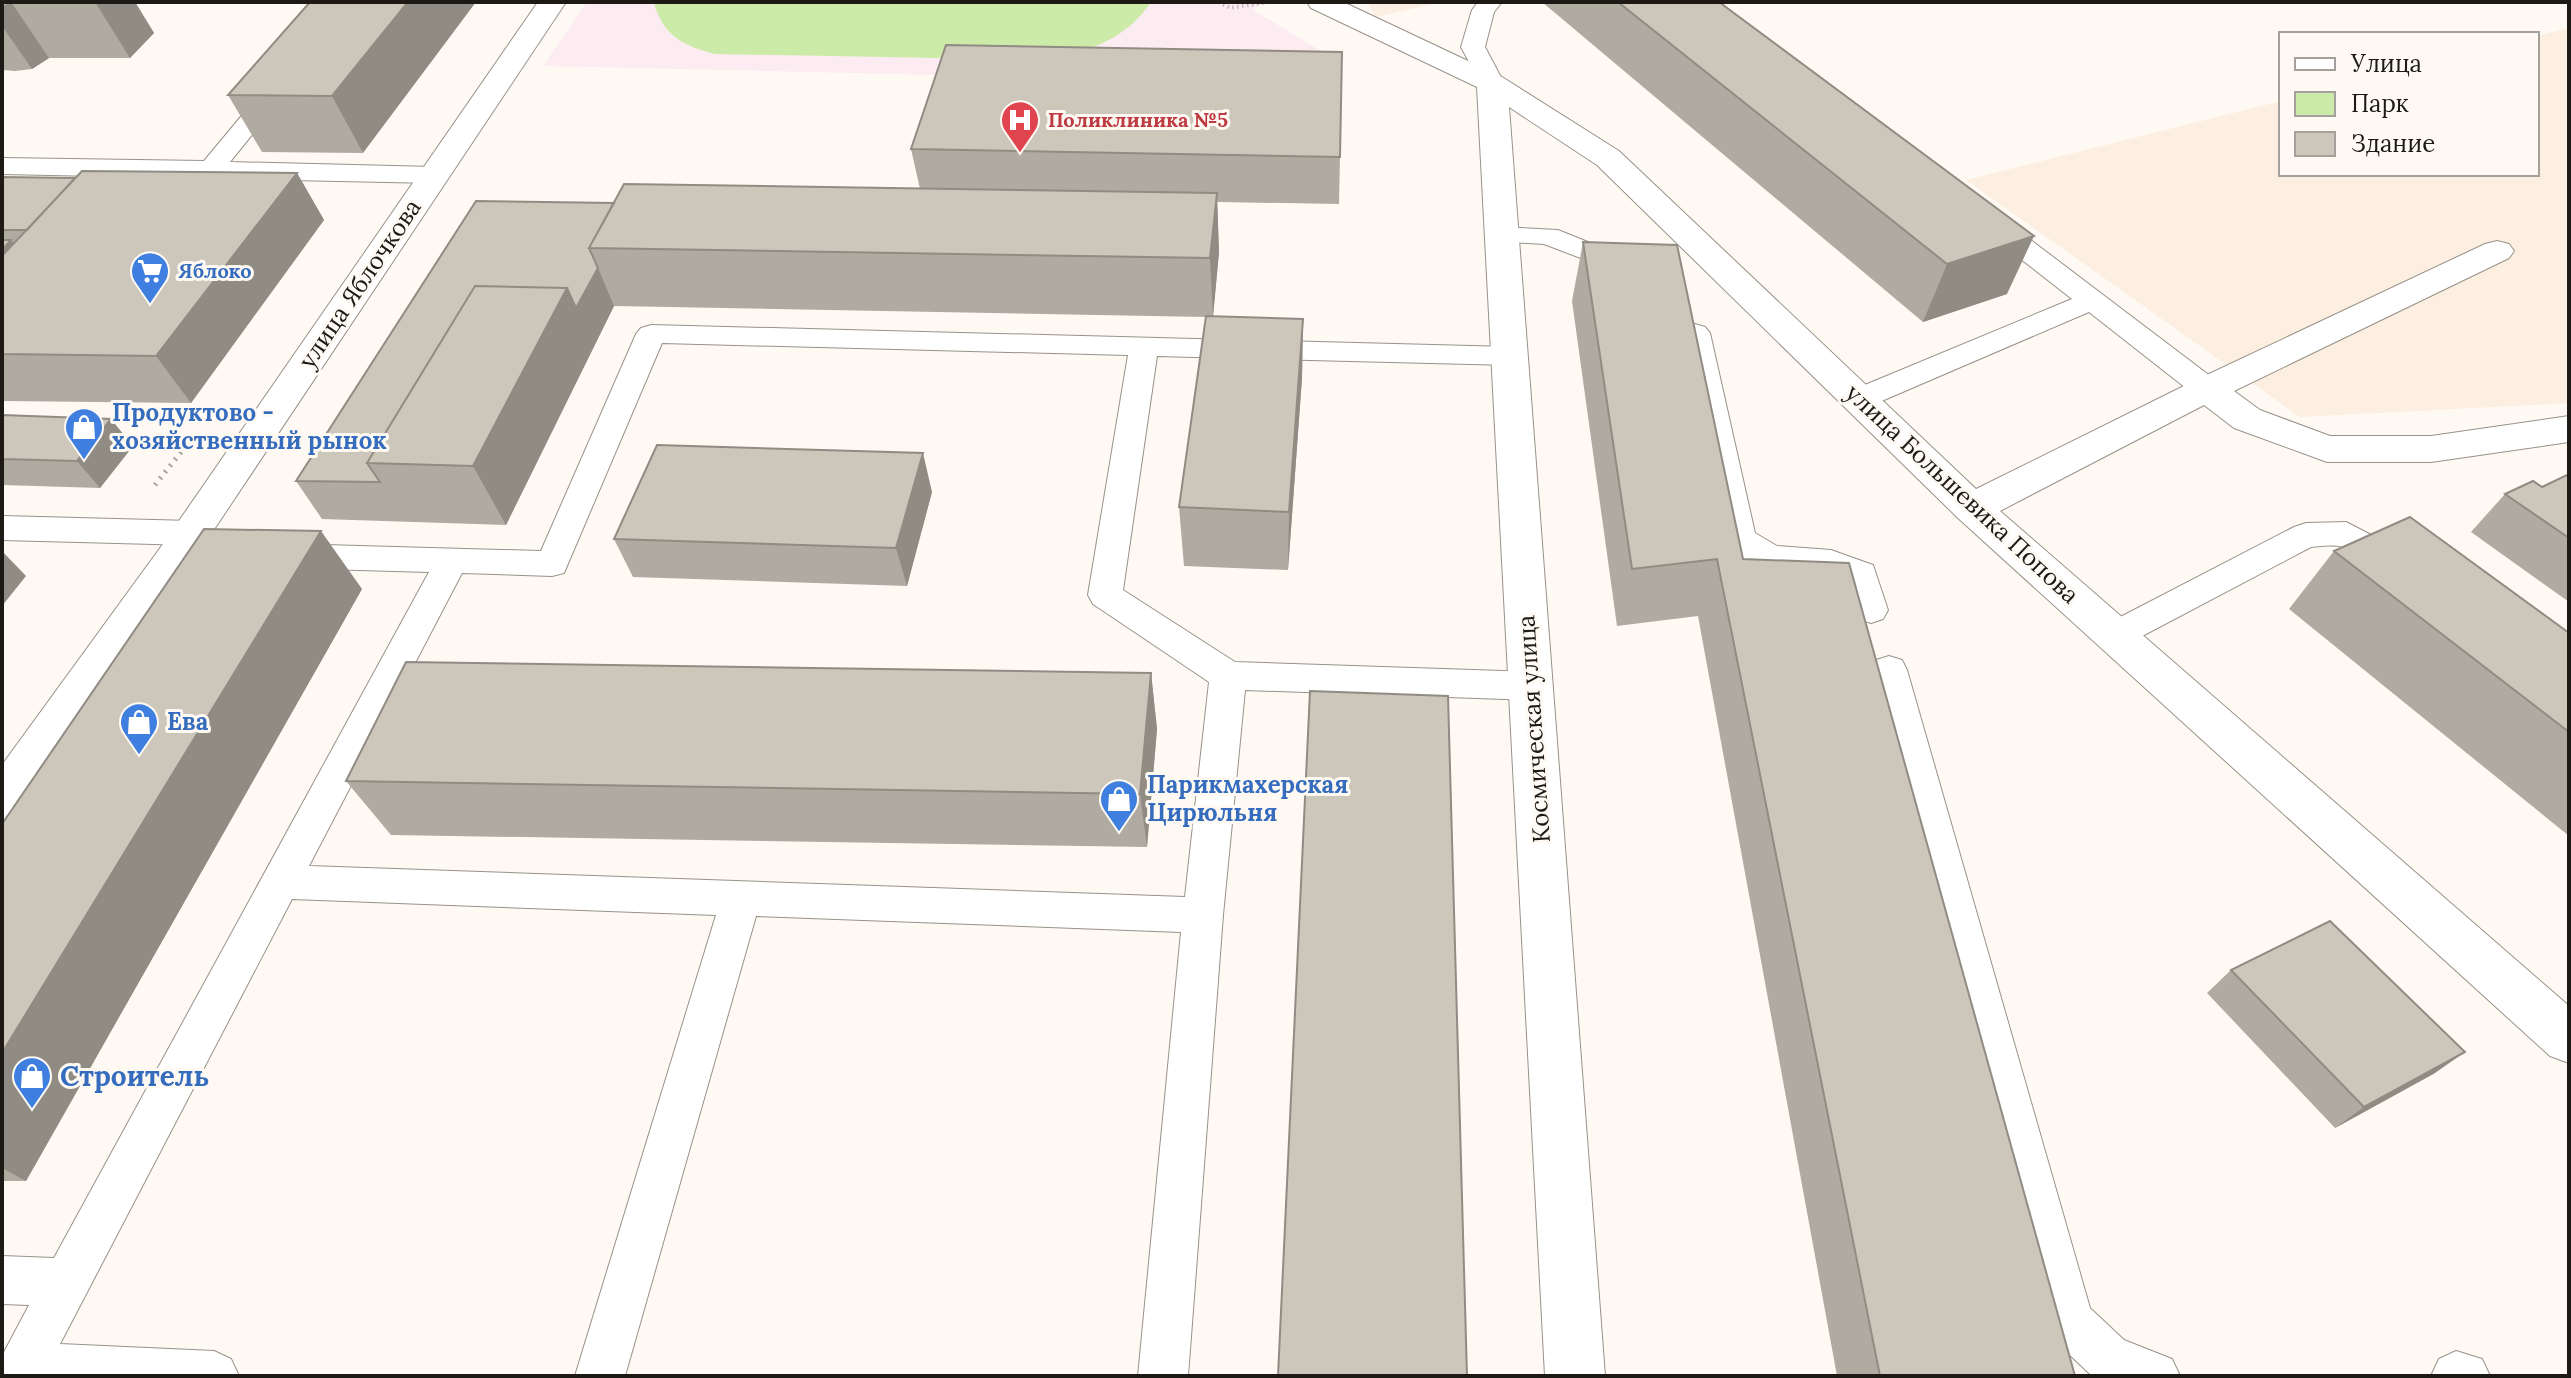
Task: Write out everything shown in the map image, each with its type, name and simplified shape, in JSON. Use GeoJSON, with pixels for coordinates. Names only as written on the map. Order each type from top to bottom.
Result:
{"type":"FeatureCollection","features":[{"type":"Feature","properties":{"kind":"street","name":"улица Яблочкова"},"geometry":{"type":"LineString","coordinates":[[2,801],[184,543],[552,2]]}},
{"type":"Feature","properties":{"kind":"street","name":"улица Большевика Попова"},"geometry":{"type":"LineString","coordinates":[[1321,2],[1492,83],[1608,158],[1972,508],[2569,1039]]}},
{"type":"Feature","properties":{"kind":"street","name":"Космическая улица"},"geometry":{"type":"LineString","coordinates":[[1492,83],[1575,1376]]}},
{"type":"Feature","properties":{"kind":"street"},"geometry":{"type":"LineString","coordinates":[[1972,508],[2207,389],[2497,251]]}},
{"type":"Feature","properties":{"kind":"street"},"geometry":{"type":"LineString","coordinates":[[2207,389],[2247,419],[2327,449],[2431,449],[2569,429]]}},
{"type":"Feature","properties":{"kind":"lane"},"geometry":{"type":"LineString","coordinates":[[1491,2],[1483,10],[1473,47],[1492,83]]}},
{"type":"Feature","properties":{"kind":"lane"},"geometry":{"type":"LineString","coordinates":[[211,169],[290,74]]}},
{"type":"Feature","properties":{"kind":"lane"},"geometry":{"type":"LineString","coordinates":[[2,166],[434,175]]}},
{"type":"Feature","properties":{"kind":"lane"},"geometry":{"type":"LineString","coordinates":[[1972,210],[2207,389]]}},
{"type":"Feature","properties":{"kind":"lane"},"geometry":{"type":"LineString","coordinates":[[1502,235],[1548,236],[1656,282]]}},
{"type":"Feature","properties":{"kind":"lane"},"geometry":{"type":"LineString","coordinates":[[1859,399],[2094,300]]}},
{"type":"Feature","properties":{"kind":"lane"},"geometry":{"type":"LineString","coordinates":[[1688,309],[1740,538],[1752,551],[1765,558],[1829,562],[1851,567],[1861,574],[1871,610]]}},
{"type":"Feature","properties":{"kind":"lane"},"geometry":{"type":"LineString","coordinates":[[2,528],[184,543],[238,555],[552,564],[651,334],[1510,356]]}},
{"type":"Feature","properties":{"kind":"lane"},"geometry":{"type":"LineString","coordinates":[[1144,347],[1105,595],[1228,676],[1531,686]]}},
{"type":"Feature","properties":{"kind":"lane"},"geometry":{"type":"LineString","coordinates":[[2115,635],[2306,535],[2346,534],[2431,585]]}},
{"type":"Feature","properties":{"kind":"lane"},"geometry":{"type":"LineString","coordinates":[[12,1371],[67,1282],[452,560]]}},
{"type":"Feature","properties":{"kind":"lane"},"geometry":{"type":"LineString","coordinates":[[1889,670],[2070,1322],[2096,1351],[2130,1371],[2155,1376]]}},
{"type":"Feature","properties":{"kind":"lane"},"geometry":{"type":"LineString","coordinates":[[1163,1376],[1203,915],[1228,676]]}},
{"type":"Feature","properties":{"kind":"lane"},"geometry":{"type":"LineString","coordinates":[[281,882],[1203,915]]}},
{"type":"Feature","properties":{"kind":"lane"},"geometry":{"type":"LineString","coordinates":[[600,1376],[741,898]]}},
{"type":"Feature","properties":{"kind":"lane"},"geometry":{"type":"LineString","coordinates":[[2,1280],[67,1282]]}},
{"type":"Feature","properties":{"kind":"lane"},"geometry":{"type":"LineString","coordinates":[[12,1371],[214,1376]]}},
{"type":"Feature","properties":{"kind":"lane"},"geometry":{"type":"LineString","coordinates":[[2456,1376],[2465,1376]]}},
{"type":"Feature","properties":{"kind":"path"},"geometry":{"type":"LineString","coordinates":[[1219,2],[1230,8],[1269,2]]}},
{"type":"Feature","properties":{"kind":"shaded area"},"geometry":{"type":"Polygon","coordinates":[[[587,2],[1265,2],[1252,9],[1321,51],[1338,84],[543,66],[587,2]]]}},
{"type":"Feature","properties":{"kind":"shaded area"},"geometry":{"type":"Polygon","coordinates":[[[1368,2],[1441,2],[1375,17],[1368,2]]]}},
{"type":"Feature","properties":{"kind":"shaded area"},"geometry":{"type":"Polygon","coordinates":[[[2569,28],[2569,403],[2300,417],[1966,180],[2279,102],[2279,176],[2539,176],[2539,36],[2569,28]]]}},
{"type":"Feature","properties":{"kind":"green space"},"geometry":{"type":"Polygon","coordinates":[[[654,2],[1151,2],[1129,26],[1103,43],[1042,60],[715,54],[684,43],[668,31],[654,2]]]}},
{"type":"Feature","properties":{"kind":"building"},"geometry":{"type":"Polygon","coordinates":[[[310,2],[408,2],[332,96],[228,95],[310,2]]]}},
{"type":"Feature","properties":{"kind":"building"},"geometry":{"type":"Polygon","coordinates":[[[1618,2],[1719,2],[2034,236],[1947,264],[1618,2]]]}},
{"type":"Feature","properties":{"kind":"building"},"geometry":{"type":"Polygon","coordinates":[[[946,45],[1342,52],[1340,157],[911,149],[946,45]]]}},
{"type":"Feature","properties":{"kind":"building"},"geometry":{"type":"Polygon","coordinates":[[[82,171],[297,173],[156,356],[2,354],[2,256],[82,171]]]}},
{"type":"Feature","properties":{"kind":"building"},"geometry":{"type":"Polygon","coordinates":[[[2,177],[75,178],[27,230],[2,230],[2,177]]]}},
{"type":"Feature","properties":{"kind":"building"},"geometry":{"type":"Polygon","coordinates":[[[624,184],[1217,193],[1210,258],[589,248],[624,184]]]}},
{"type":"Feature","properties":{"kind":"building"},"geometry":{"type":"Polygon","coordinates":[[[476,201],[614,203],[589,248],[598,268],[576,308],[567,288],[475,286],[367,463],[380,482],[296,481],[476,201]]]}},
{"type":"Feature","properties":{"kind":"building"},"geometry":{"type":"Polygon","coordinates":[[[2,240],[11,240],[2,250],[2,240]]]}},
{"type":"Feature","properties":{"kind":"building"},"geometry":{"type":"Polygon","coordinates":[[[1583,242],[1677,245],[1743,559],[1849,563],[2075,1376],[1880,1376],[1717,559],[1632,569],[1583,242]]]}},
{"type":"Feature","properties":{"kind":"building"},"geometry":{"type":"Polygon","coordinates":[[[475,286],[567,288],[473,466],[367,463],[475,286]]]}},
{"type":"Feature","properties":{"kind":"building"},"geometry":{"type":"Polygon","coordinates":[[[1206,316],[1303,319],[1289,512],[1179,507],[1206,316]]]}},
{"type":"Feature","properties":{"kind":"building"},"geometry":{"type":"Polygon","coordinates":[[[2,415],[111,419],[77,461],[2,459],[2,415]]]}},
{"type":"Feature","properties":{"kind":"building"},"geometry":{"type":"Polygon","coordinates":[[[657,445],[923,453],[896,548],[614,539],[657,445]]]}},
{"type":"Feature","properties":{"kind":"building"},"geometry":{"type":"Polygon","coordinates":[[[2569,474],[2569,538],[2505,494],[2533,481],[2542,487],[2569,474]]]}},
{"type":"Feature","properties":{"kind":"building"},"geometry":{"type":"Polygon","coordinates":[[[2410,517],[2569,633],[2569,732],[2334,551],[2410,517]]]}},
{"type":"Feature","properties":{"kind":"building"},"geometry":{"type":"Polygon","coordinates":[[[204,529],[321,531],[2,1053],[2,824],[204,529]]]}},
{"type":"Feature","properties":{"kind":"building"},"geometry":{"type":"Polygon","coordinates":[[[406,662],[1151,673],[1140,794],[346,781],[406,662]]]}},
{"type":"Feature","properties":{"kind":"building"},"geometry":{"type":"Polygon","coordinates":[[[1310,691],[1448,696],[1467,1376],[1278,1376],[1310,691]]]}},
{"type":"Feature","properties":{"kind":"building"},"geometry":{"type":"Polygon","coordinates":[[[2330,921],[2465,1052],[2364,1107],[2231,970],[2330,921]]]}},
{"type":"Feature","properties":{"kind":"place","name":"Поликлиника №5"},"geometry":{"type":"Point","coordinates":[1020,154]}},
{"type":"Feature","properties":{"kind":"place","name":"Яблоко"},"geometry":{"type":"Point","coordinates":[150,305]}},
{"type":"Feature","properties":{"kind":"place","name":"Продуктово - хозяйственный рынок"},"geometry":{"type":"Point","coordinates":[84,461]}},
{"type":"Feature","properties":{"kind":"place","name":"Ева"},"geometry":{"type":"Point","coordinates":[139,756]}},
{"type":"Feature","properties":{"kind":"place","name":"Парикмахерская Цирюльня"},"geometry":{"type":"Point","coordinates":[1119,833]}},
{"type":"Feature","properties":{"kind":"place","name":"Строитель"},"geometry":{"type":"Point","coordinates":[32,1110]}}]}
